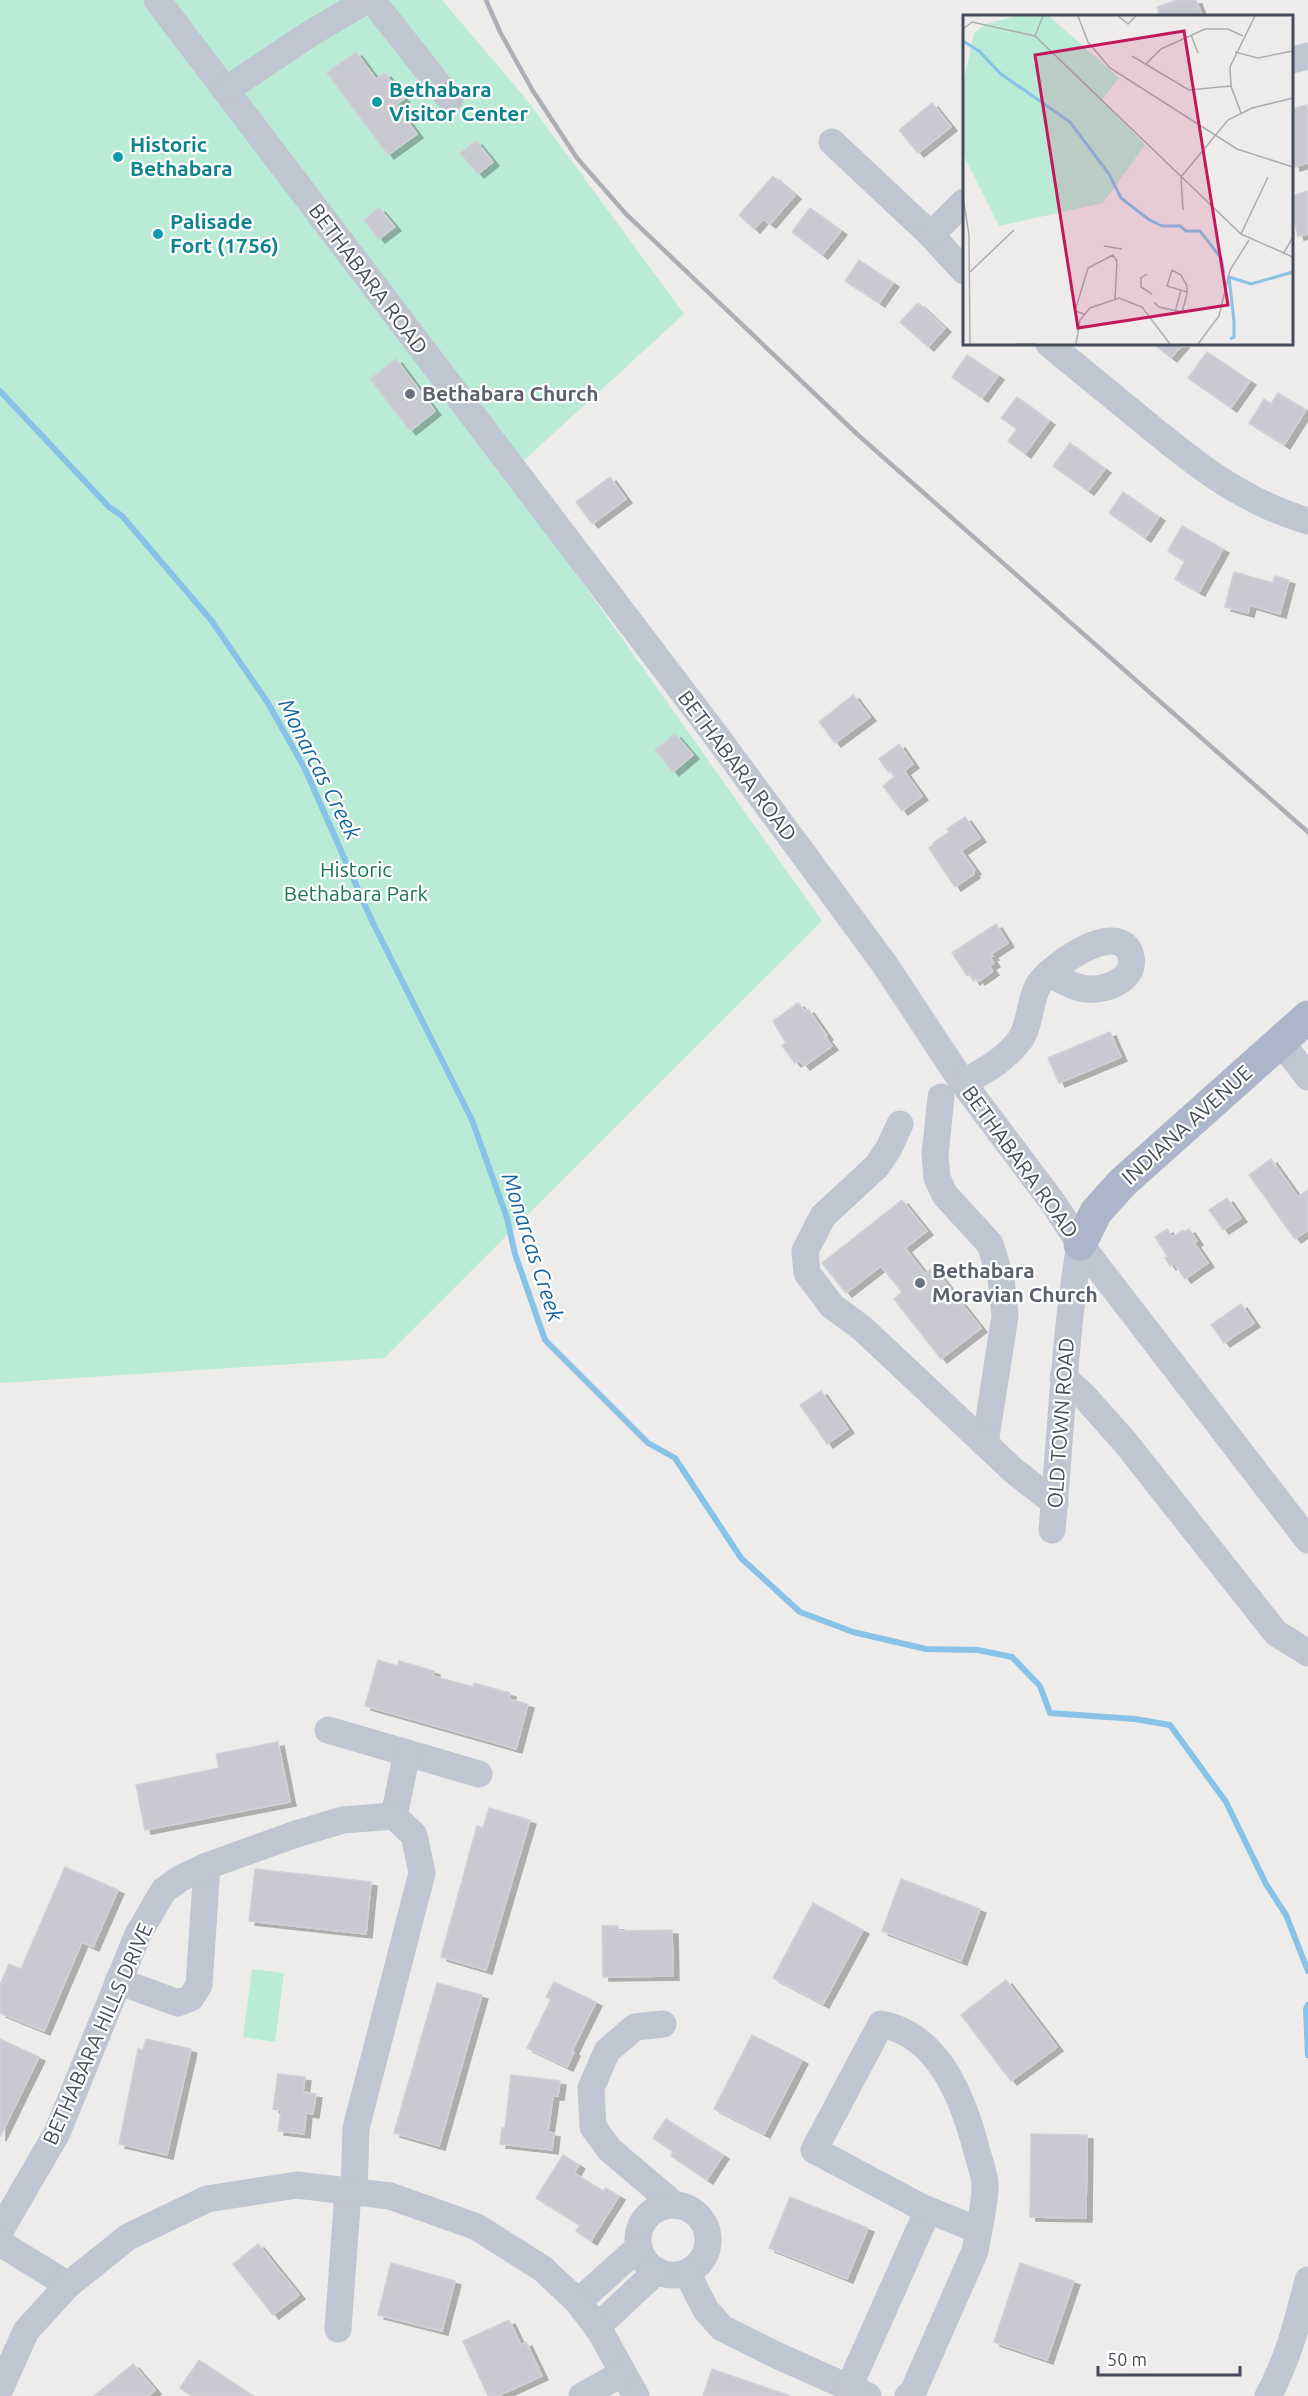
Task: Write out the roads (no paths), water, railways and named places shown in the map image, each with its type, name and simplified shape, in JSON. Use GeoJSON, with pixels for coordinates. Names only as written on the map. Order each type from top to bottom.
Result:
{"type":"FeatureCollection","features":[{"type":"Feature","properties":{"kind":"main road","name":"INDIANA AVENUE"},"geometry":{"type":"LineString","coordinates":[[1080,1244],[1096,1212],[1122,1183],[1308,1017]]}},
{"type":"Feature","properties":{"kind":"street","name":"BETHABARA ROAD"},"geometry":{"type":"LineString","coordinates":[[157,0],[748,779],[883,962],[952,1090],[1054,1204],[1080,1244],[1308,1540]]}},
{"type":"Feature","properties":{"kind":"street"},"geometry":{"type":"LineString","coordinates":[[226,90],[308,34],[367,0],[372,0],[450,99]]}},
{"type":"Feature","properties":{"kind":"street"},"geometry":{"type":"LineString","coordinates":[[1293,60],[1308,56]]}},
{"type":"Feature","properties":{"kind":"street"},"geometry":{"type":"LineString","coordinates":[[832,142],[930,234],[963,270]]}},
{"type":"Feature","properties":{"kind":"street"},"geometry":{"type":"LineString","coordinates":[[930,234],[963,203]]}},
{"type":"Feature","properties":{"kind":"street"},"geometry":{"type":"LineString","coordinates":[[1049,345],[1200,468],[1236,491],[1268,507],[1308,521]]}},
{"type":"Feature","properties":{"kind":"street"},"geometry":{"type":"LineString","coordinates":[[986,1444],[1005,1316],[1001,1278],[990,1244],[945,1195],[937,1178],[935,1154],[952,1090],[999,1062],[1022,1038],[1038,985],[1049,974]]}},
{"type":"Feature","properties":{"kind":"street"},"geometry":{"type":"LineString","coordinates":[[1280,1041],[1308,1077]]}},
{"type":"Feature","properties":{"kind":"street"},"geometry":{"type":"LineString","coordinates":[[900,1124],[889,1148],[877,1166],[823,1216],[805,1251],[807,1273],[832,1306],[863,1329],[986,1444]]}},
{"type":"Feature","properties":{"kind":"street","name":"OLD TOWN ROAD"},"geometry":{"type":"LineString","coordinates":[[986,1444],[1014,1471],[1053,1517],[1063,1377],[1072,1289],[1080,1244]]}},
{"type":"Feature","properties":{"kind":"street"},"geometry":{"type":"LineString","coordinates":[[1063,1377],[1084,1396],[1125,1442],[1276,1633],[1308,1653]]}},
{"type":"Feature","properties":{"kind":"street"},"geometry":{"type":"LineString","coordinates":[[328,1730],[479,1774]]}},
{"type":"Feature","properties":{"kind":"street"},"geometry":{"type":"LineString","coordinates":[[338,2328],[356,2128],[422,1873],[414,1835],[394,1816],[407,1753]]}},
{"type":"Feature","properties":{"kind":"street","name":"BETHABARA HILLS DRIVE"},"geometry":{"type":"LineString","coordinates":[[0,2231],[57,2133],[138,1934],[164,1890],[181,1878],[207,1866],[343,1820],[394,1816]]}},
{"type":"Feature","properties":{"kind":"street"},"geometry":{"type":"LineString","coordinates":[[118,1981],[178,2003],[191,1998],[199,1985],[207,1866]]}},
{"type":"Feature","properties":{"kind":"street"},"geometry":{"type":"LineString","coordinates":[[663,2024],[635,2027],[608,2051],[591,2088],[592,2127],[610,2150],[675,2205],[690,2210],[702,2220],[708,2234],[704,2257],[687,2273],[672,2275],[657,2271],[645,2261],[639,2247],[639,2231],[647,2217],[660,2208],[675,2205]]}},
{"type":"Feature","properties":{"kind":"street"},"geometry":{"type":"LineString","coordinates":[[908,2396],[912,2394],[975,2251],[985,2184],[969,2118],[949,2077],[924,2046],[909,2033],[881,2024],[814,2150],[928,2210],[978,2230]]}},
{"type":"Feature","properties":{"kind":"street"},"geometry":{"type":"LineString","coordinates":[[0,2389],[26,2331],[68,2285],[128,2237],[207,2199],[297,2185],[390,2196],[477,2227],[543,2269],[578,2302],[597,2326],[636,2396]]}},
{"type":"Feature","properties":{"kind":"street"},"geometry":{"type":"LineString","coordinates":[[687,2273],[706,2310],[722,2328],[859,2392],[928,2210]]}},
{"type":"Feature","properties":{"kind":"street"},"geometry":{"type":"LineString","coordinates":[[0,2243],[68,2285]]}},
{"type":"Feature","properties":{"kind":"street"},"geometry":{"type":"LineString","coordinates":[[578,2302],[639,2247]]}},
{"type":"Feature","properties":{"kind":"street"},"geometry":{"type":"LineString","coordinates":[[597,2326],[657,2271]]}},
{"type":"Feature","properties":{"kind":"street"},"geometry":{"type":"LineString","coordinates":[[1268,2396],[1279,2377],[1296,2328],[1308,2280]]}},
{"type":"Feature","properties":{"kind":"street"},"geometry":{"type":"LineString","coordinates":[[582,2396],[623,2373]]}},
{"type":"Feature","properties":{"kind":"waterway","name":"Monarcas Creek"},"geometry":{"type":"LineString","coordinates":[[0,391],[109,507],[122,516],[211,620],[268,703],[305,769],[372,921],[472,1120],[507,1218],[515,1254],[545,1340],[648,1443],[675,1458],[741,1558],[800,1612],[853,1632],[926,1649],[978,1650],[1012,1657],[1040,1686],[1050,1713],[1135,1719],[1170,1725],[1226,1802],[1266,1884],[1286,1915],[1308,1971]]}},
{"type":"Feature","properties":{"kind":"waterway","name":"Monarcas Creek"},"geometry":{"type":"LineString","coordinates":[[1308,2005],[1306,2009],[1308,2055]]}},
{"type":"Feature","properties":{"kind":"railway"},"geometry":{"type":"LineString","coordinates":[[486,0],[500,32],[533,91],[577,158],[626,214],[858,435],[1308,832]]}},
{"type":"Feature","properties":{"kind":"place","name":"Bethabara Visitor Center"},"geometry":{"type":"Point","coordinates":[377,102]}},
{"type":"Feature","properties":{"kind":"place","name":"Historic Bethabara"},"geometry":{"type":"Point","coordinates":[118,157]}},
{"type":"Feature","properties":{"kind":"place","name":"Palisade Fort (1756)"},"geometry":{"type":"Point","coordinates":[158,234]}},
{"type":"Feature","properties":{"kind":"place","name":"Bethabara Church"},"geometry":{"type":"Point","coordinates":[410,394]}},
{"type":"Feature","properties":{"kind":"place","name":"Bethabara Moravian Church"},"geometry":{"type":"Point","coordinates":[920,1283]}},
{"type":"Feature","properties":{"kind":"park label","name":"Historic Bethabara Park"},"geometry":{"type":"Point","coordinates":[356,882]}}]}
